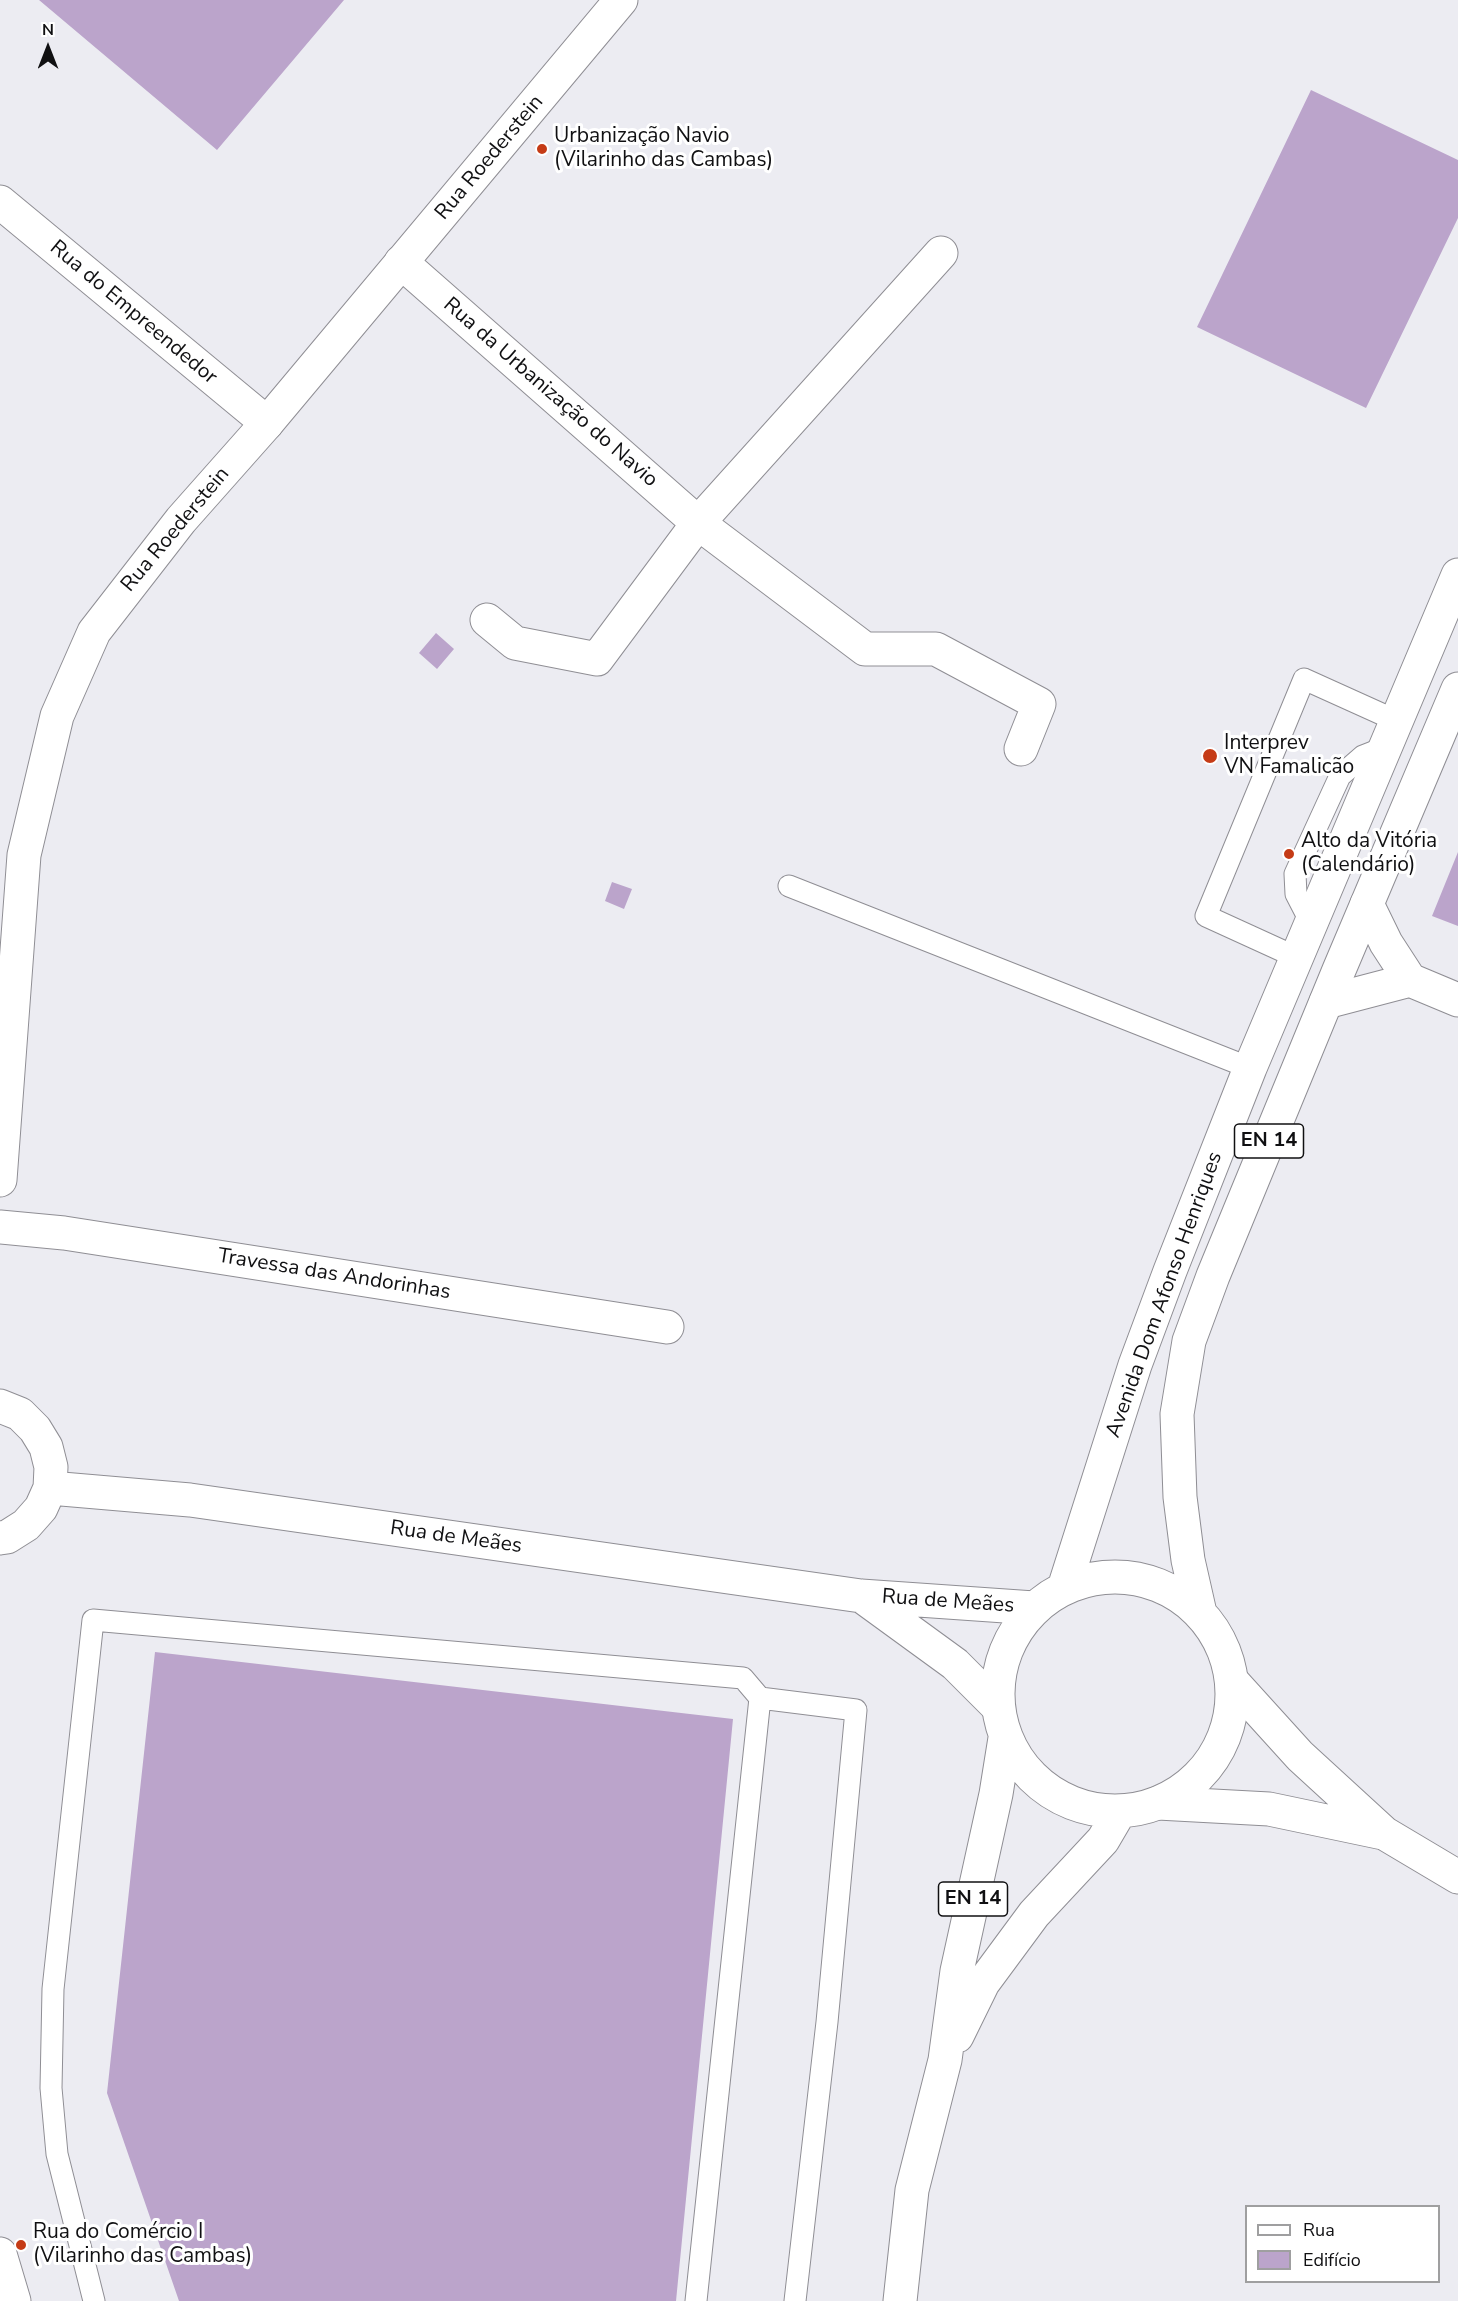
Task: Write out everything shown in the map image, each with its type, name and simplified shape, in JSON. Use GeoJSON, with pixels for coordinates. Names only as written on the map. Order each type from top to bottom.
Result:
{"type":"FeatureCollection","features":[{"type":"Feature","properties":{"kind":"street","name":"Rua Roederstein"},"geometry":{"type":"LineString","coordinates":[[0,1180],[24,855],[57,716],[94,632],[181,520],[267,423],[621,0]]}},
{"type":"Feature","properties":{"kind":"street","name":"Rua do Empreendedor"},"geometry":{"type":"LineString","coordinates":[[0,202],[267,423]]}},
{"type":"Feature","properties":{"kind":"street"},"geometry":{"type":"LineString","coordinates":[[487,620],[515,643],[597,659],[698,523],[941,253]]}},
{"type":"Feature","properties":{"kind":"street","name":"Rua da Urbanização do Navio"},"geometry":{"type":"LineString","coordinates":[[401,262],[698,523],[865,649],[936,649],[1039,704],[1021,749]]}},
{"type":"Feature","properties":{"kind":"street","name":"Avenida Dom Afonso Henriques"},"geometry":{"type":"LineString","coordinates":[[1064,1588],[1134,1365],[1250,1068],[1458,576]]}},
{"type":"Feature","properties":{"kind":"street","name":"Avenida Dom Afonso Henriques"},"geometry":{"type":"LineString","coordinates":[[1200,1613],[1188,1560],[1180,1497],[1177,1414],[1189,1341],[1326,1002],[1458,689]]}},
{"type":"Feature","properties":{"kind":"street"},"geometry":{"type":"LineString","coordinates":[[1367,904],[1386,944],[1410,980],[1458,1000]]}},
{"type":"Feature","properties":{"kind":"street"},"geometry":{"type":"LineString","coordinates":[[1326,1002],[1410,980]]}},
{"type":"Feature","properties":{"kind":"street","name":"Travessa das Andorinhas"},"geometry":{"type":"LineString","coordinates":[[0,1227],[64,1233],[667,1327]]}},
{"type":"Feature","properties":{"kind":"street"},"geometry":{"type":"LineString","coordinates":[[0,1406],[20,1414],[35,1428],[46,1447],[51,1467],[50,1488],[41,1508],[26,1525],[7,1537],[0,1538]]}},
{"type":"Feature","properties":{"kind":"street","name":"Rua de Meães"},"geometry":{"type":"LineString","coordinates":[[50,1488],[190,1500],[861,1596],[1034,1608]]}},
{"type":"Feature","properties":{"kind":"street","name":"EN 14"},"geometry":{"type":"LineString","coordinates":[[1099,1578],[1136,1578],[1170,1590],[1200,1613],[1222,1644],[1232,1681],[1230,1719],[1215,1754],[1191,1783],[1158,1803],[1120,1811],[1084,1807],[1052,1793],[1024,1769],[1005,1738],[997,1706],[999,1670],[1012,1636],[1034,1608],[1064,1588],[1099,1578]]}},
{"type":"Feature","properties":{"kind":"street","name":"Rua de Meães"},"geometry":{"type":"LineString","coordinates":[[861,1596],[955,1664],[997,1706]]}},
{"type":"Feature","properties":{"kind":"street"},"geometry":{"type":"LineString","coordinates":[[1232,1681],[1300,1756],[1384,1833],[1458,1877]]}},
{"type":"Feature","properties":{"kind":"street","name":"EN 14"},"geometry":{"type":"LineString","coordinates":[[900,2301],[912,2190],[945,2060],[957,1971],[996,1794],[1005,1738]]}},
{"type":"Feature","properties":{"kind":"street"},"geometry":{"type":"LineString","coordinates":[[1158,1803],[1269,1809],[1384,1833]]}},
{"type":"Feature","properties":{"kind":"street","name":"EN 14"},"geometry":{"type":"LineString","coordinates":[[945,2060],[983,1983],[1034,1914],[1103,1840],[1120,1811]]}},
{"type":"Feature","properties":{"kind":"street"},"geometry":{"type":"LineString","coordinates":[[0,2254],[14,2301]]}},
{"type":"Feature","properties":{"kind":"lane"},"geometry":{"type":"LineString","coordinates":[[1298,958],[1206,916],[1304,679],[1391,734]]}},
{"type":"Feature","properties":{"kind":"lane"},"geometry":{"type":"LineString","coordinates":[[789,886],[1250,1068]]}},
{"type":"Feature","properties":{"kind":"lane"},"geometry":{"type":"LineString","coordinates":[[94,2301],[73,2226],[57,2154],[51,2088],[53,1989],[93,1620],[743,1678],[760,1698],[856,1710],[827,2022],[795,2301]]}},
{"type":"Feature","properties":{"kind":"lane"},"geometry":{"type":"LineString","coordinates":[[696,2301],[760,1698]]}},
{"type":"Feature","properties":{"kind":"building"},"geometry":{"type":"Polygon","coordinates":[[[39,0],[344,0],[217,150],[39,0]]]}},
{"type":"Feature","properties":{"kind":"building"},"geometry":{"type":"Polygon","coordinates":[[[1311,90],[1458,160],[1458,218],[1366,408],[1197,327],[1311,90]]]}},
{"type":"Feature","properties":{"kind":"building"},"geometry":{"type":"Polygon","coordinates":[[[436,633],[454,649],[437,669],[419,653],[436,633]]]}},
{"type":"Feature","properties":{"kind":"building"},"geometry":{"type":"Polygon","coordinates":[[[1458,852],[1458,926],[1432,916],[1458,852]]]}},
{"type":"Feature","properties":{"kind":"building"},"geometry":{"type":"Polygon","coordinates":[[[612,882],[632,889],[624,909],[605,901],[612,882]]]}},
{"type":"Feature","properties":{"kind":"building"},"geometry":{"type":"Polygon","coordinates":[[[155,1652],[733,1719],[676,2301],[179,2301],[107,2093],[155,1652]]]}},
{"type":"Feature","properties":{"kind":"place","name":"Urbanização Navio (Vilarinho das Cambas)"},"geometry":{"type":"Point","coordinates":[542,149]}},
{"type":"Feature","properties":{"kind":"place","name":"Interprev VN Famalicão"},"geometry":{"type":"Point","coordinates":[1210,756]}},
{"type":"Feature","properties":{"kind":"place","name":"Alto da Vitória (Calendário)"},"geometry":{"type":"Point","coordinates":[1289,854]}},
{"type":"Feature","properties":{"kind":"place","name":"Rua do Comércio I (Vilarinho das Cambas)"},"geometry":{"type":"Point","coordinates":[21,2245]}}]}
